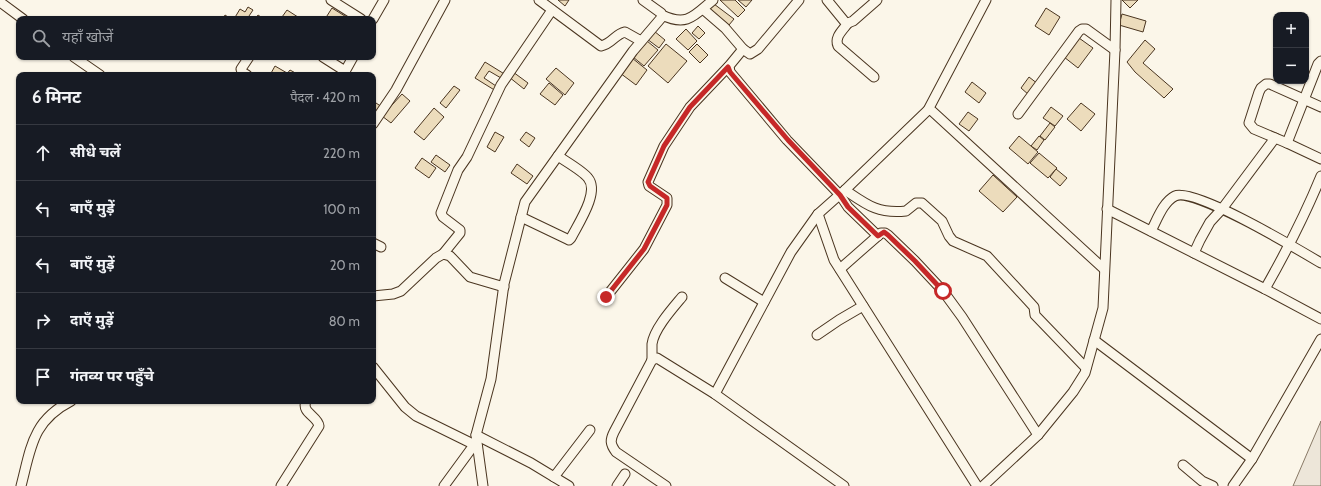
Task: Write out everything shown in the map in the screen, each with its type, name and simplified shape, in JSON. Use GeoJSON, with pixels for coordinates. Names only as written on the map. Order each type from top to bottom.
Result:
{"type":"FeatureCollection","features":[{"type":"Feature","properties":{"kind":"street"},"geometry":{"type":"LineString","coordinates":[[331,0],[356,16]]}},
{"type":"Feature","properties":{"kind":"street"},"geometry":{"type":"LineString","coordinates":[[375,16],[384,0]]}},
{"type":"Feature","properties":{"kind":"street"},"geometry":{"type":"LineString","coordinates":[[376,120],[396,90],[445,0]]}},
{"type":"Feature","properties":{"kind":"street"},"geometry":{"type":"LineString","coordinates":[[538,0],[601,46],[612,41],[618,34],[625,32],[641,41]]}},
{"type":"Feature","properties":{"kind":"street"},"geometry":{"type":"LineString","coordinates":[[643,0],[662,13],[662,15],[672,20],[680,21],[688,20],[713,0]]}},
{"type":"Feature","properties":{"kind":"street"},"geometry":{"type":"LineString","coordinates":[[703,9],[725,28],[743,49],[750,54],[758,49],[799,0]]}},
{"type":"Feature","properties":{"kind":"street"},"geometry":{"type":"LineString","coordinates":[[826,0],[848,23]]}},
{"type":"Feature","properties":{"kind":"street"},"geometry":{"type":"LineString","coordinates":[[874,77],[838,46],[836,42],[837,37],[848,23],[853,21],[877,0]]}},
{"type":"Feature","properties":{"kind":"street"},"geometry":{"type":"LineString","coordinates":[[715,394],[791,252],[818,214],[842,193],[928,110],[986,0]]}},
{"type":"Feature","properties":{"kind":"street"},"geometry":{"type":"LineString","coordinates":[[983,486],[1038,435],[1073,392],[1085,373],[1103,308],[1116,0]]}},
{"type":"Feature","properties":{"kind":"street"},"geometry":{"type":"LineString","coordinates":[[0,2],[19,16]]}},
{"type":"Feature","properties":{"kind":"street"},"geometry":{"type":"LineString","coordinates":[[376,296],[393,294],[401,291],[442,254],[460,233],[460,230],[440,213],[458,170],[467,157],[501,85],[552,10]]}},
{"type":"Feature","properties":{"kind":"street"},"geometry":{"type":"LineString","coordinates":[[483,486],[476,446],[476,435],[491,379],[504,287],[525,202],[641,41],[662,15]]}},
{"type":"Feature","properties":{"kind":"street"},"geometry":{"type":"LineString","coordinates":[[1018,114],[1082,29],[1086,29],[1115,50]]}},
{"type":"Feature","properties":{"kind":"street"},"geometry":{"type":"LineString","coordinates":[[606,297],[644,249],[667,205],[667,198],[650,186],[648,182],[664,146],[690,107],[743,49]]}},
{"type":"Feature","properties":{"kind":"street"},"geometry":{"type":"LineString","coordinates":[[78,60],[96,72]]}},
{"type":"Feature","properties":{"kind":"street"},"geometry":{"type":"LineString","coordinates":[[242,72],[241,69],[247,60]]}},
{"type":"Feature","properties":{"kind":"street"},"geometry":{"type":"LineString","coordinates":[[327,60],[343,72]]}},
{"type":"Feature","properties":{"kind":"street"},"geometry":{"type":"LineString","coordinates":[[345,72],[351,60]]}},
{"type":"Feature","properties":{"kind":"street"},"geometry":{"type":"LineString","coordinates":[[1287,143],[1318,64],[1321,61]]}},
{"type":"Feature","properties":{"kind":"street"},"geometry":{"type":"LineString","coordinates":[[728,67],[730,72],[788,140],[842,193],[877,210],[903,212],[908,211],[916,203],[922,203],[942,221],[951,239],[987,256],[1034,306],[1035,315],[1086,368]]}},
{"type":"Feature","properties":{"kind":"street"},"geometry":{"type":"LineString","coordinates":[[1321,107],[1268,84],[1261,88],[1249,123],[1254,129],[1321,159]]}},
{"type":"Feature","properties":{"kind":"street"},"geometry":{"type":"LineString","coordinates":[[928,110],[932,111],[1104,269]]}},
{"type":"Feature","properties":{"kind":"street"},"geometry":{"type":"LineString","coordinates":[[1194,253],[1210,222],[1222,209],[1275,138]]}},
{"type":"Feature","properties":{"kind":"street"},"geometry":{"type":"LineString","coordinates":[[521,217],[569,240],[571,238],[592,196],[593,188],[588,178],[558,156]]}},
{"type":"Feature","properties":{"kind":"street"},"geometry":{"type":"LineString","coordinates":[[1265,289],[1290,245],[1321,176]]}},
{"type":"Feature","properties":{"kind":"street"},"geometry":{"type":"LineString","coordinates":[[842,193],[848,207],[878,236]]}},
{"type":"Feature","properties":{"kind":"street"},"geometry":{"type":"LineString","coordinates":[[1151,231],[1169,200],[1176,195],[1189,196],[1222,209],[1321,263]]}},
{"type":"Feature","properties":{"kind":"street"},"geometry":{"type":"LineString","coordinates":[[1107,209],[1321,318]]}},
{"type":"Feature","properties":{"kind":"street"},"geometry":{"type":"LineString","coordinates":[[818,214],[834,260],[977,486]]}},
{"type":"Feature","properties":{"kind":"street"},"geometry":{"type":"LineString","coordinates":[[840,269],[878,236],[884,232],[888,235],[943,291],[962,317],[1038,435]]}},
{"type":"Feature","properties":{"kind":"street"},"geometry":{"type":"LineString","coordinates":[[442,254],[448,254],[470,277],[504,287]]}},
{"type":"Feature","properties":{"kind":"street"},"geometry":{"type":"LineString","coordinates":[[725,278],[764,302]]}},
{"type":"Feature","properties":{"kind":"street"},"geometry":{"type":"LineString","coordinates":[[666,486],[616,452],[611,445],[611,438],[652,360],[652,343],[654,339],[664,320],[682,297]]}},
{"type":"Feature","properties":{"kind":"street"},"geometry":{"type":"LineString","coordinates":[[817,335],[863,306]]}},
{"type":"Feature","properties":{"kind":"street"},"geometry":{"type":"LineString","coordinates":[[1233,486],[1238,482],[1252,460],[1321,339]]}},
{"type":"Feature","properties":{"kind":"street"},"geometry":{"type":"LineString","coordinates":[[1094,340],[1252,460]]}},
{"type":"Feature","properties":{"kind":"street"},"geometry":{"type":"LineString","coordinates":[[652,360],[655,358],[660,359],[715,394],[844,486]]}},
{"type":"Feature","properties":{"kind":"street"},"geometry":{"type":"LineString","coordinates":[[376,371],[404,407],[416,416],[476,446]]}},
{"type":"Feature","properties":{"kind":"street"},"geometry":{"type":"LineString","coordinates":[[21,486],[35,436],[47,418],[58,408],[65,404]]}},
{"type":"Feature","properties":{"kind":"street"},"geometry":{"type":"LineString","coordinates":[[281,486],[319,426],[307,411],[305,404]]}},
{"type":"Feature","properties":{"kind":"street"},"geometry":{"type":"LineString","coordinates":[[554,477],[590,430]]}},
{"type":"Feature","properties":{"kind":"street"},"geometry":{"type":"LineString","coordinates":[[476,435],[531,463],[568,486]]}},
{"type":"Feature","properties":{"kind":"street"},"geometry":{"type":"LineString","coordinates":[[444,486],[476,446]]}},
{"type":"Feature","properties":{"kind":"street"},"geometry":{"type":"LineString","coordinates":[[1183,465],[1202,481],[1213,486]]}},
{"type":"Feature","properties":{"kind":"street"},"geometry":{"type":"LineString","coordinates":[[617,486],[625,474]]}},
{"type":"Feature","properties":{"kind":"shaded area"},"geometry":{"type":"Polygon","coordinates":[[[1321,421],[1321,486],[1293,486],[1321,421]]]}},
{"type":"Feature","properties":{"kind":"building"},"geometry":{"type":"Polygon","coordinates":[[[558,0],[569,0],[565,6],[558,0]]]}},
{"type":"Feature","properties":{"kind":"building"},"geometry":{"type":"Polygon","coordinates":[[[720,0],[735,0],[745,10],[738,17],[720,0]]]}},
{"type":"Feature","properties":{"kind":"building"},"geometry":{"type":"Polygon","coordinates":[[[738,0],[752,0],[746,7],[738,0]]]}},
{"type":"Feature","properties":{"kind":"building"},"geometry":{"type":"Polygon","coordinates":[[[1122,0],[1138,0],[1130,8],[1122,0]]]}},
{"type":"Feature","properties":{"kind":"building"},"geometry":{"type":"Polygon","coordinates":[[[714,4],[734,19],[729,25],[709,10],[714,4]]]}},
{"type":"Feature","properties":{"kind":"building"},"geometry":{"type":"Polygon","coordinates":[[[248,7],[253,10],[249,16],[236,16],[240,9],[245,12],[248,7]]]}},
{"type":"Feature","properties":{"kind":"building"},"geometry":{"type":"Polygon","coordinates":[[[332,8],[345,16],[327,16],[332,8]]]}},
{"type":"Feature","properties":{"kind":"building"},"geometry":{"type":"Polygon","coordinates":[[[1046,8],[1060,17],[1049,35],[1035,26],[1046,8]]]}},
{"type":"Feature","properties":{"kind":"building"},"geometry":{"type":"Polygon","coordinates":[[[287,10],[296,16],[283,16],[287,10]]]}},
{"type":"Feature","properties":{"kind":"building"},"geometry":{"type":"Polygon","coordinates":[[[1122,14],[1146,21],[1143,32],[1119,25],[1122,14]]]}},
{"type":"Feature","properties":{"kind":"building"},"geometry":{"type":"Polygon","coordinates":[[[698,26],[705,33],[699,39],[692,33],[698,26]]]}},
{"type":"Feature","properties":{"kind":"building"},"geometry":{"type":"Polygon","coordinates":[[[686,29],[697,41],[688,50],[676,39],[686,29]]]}},
{"type":"Feature","properties":{"kind":"building"},"geometry":{"type":"Polygon","coordinates":[[[654,31],[665,40],[659,48],[647,39],[654,31]]]}},
{"type":"Feature","properties":{"kind":"building"},"geometry":{"type":"Polygon","coordinates":[[[1079,38],[1093,48],[1078,68],[1064,57],[1079,38]]]}},
{"type":"Feature","properties":{"kind":"building"},"geometry":{"type":"Polygon","coordinates":[[[1145,40],[1155,49],[1143,63],[1173,89],[1164,98],[1135,72],[1127,62],[1145,40]]]}},
{"type":"Feature","properties":{"kind":"building"},"geometry":{"type":"Polygon","coordinates":[[[647,41],[658,50],[644,66],[633,57],[647,41]]]}},
{"type":"Feature","properties":{"kind":"building"},"geometry":{"type":"Polygon","coordinates":[[[666,44],[687,61],[668,83],[648,66],[666,44]]]}},
{"type":"Feature","properties":{"kind":"building"},"geometry":{"type":"Polygon","coordinates":[[[697,44],[708,55],[700,63],[689,52],[697,44]]]}},
{"type":"Feature","properties":{"kind":"building"},"geometry":{"type":"Polygon","coordinates":[[[632,58],[647,70],[636,85],[620,73],[632,58]]]}},
{"type":"Feature","properties":{"kind":"building"},"geometry":{"type":"Polygon","coordinates":[[[485,62],[506,75],[496,91],[475,78],[485,62]],[[489,71],[484,78],[496,86],[501,78],[489,71]]]}},
{"type":"Feature","properties":{"kind":"building"},"geometry":{"type":"Polygon","coordinates":[[[275,66],[285,72],[272,72],[275,66]]]}},
{"type":"Feature","properties":{"kind":"building"},"geometry":{"type":"Polygon","coordinates":[[[556,68],[574,83],[565,95],[546,79],[556,68]]]}},
{"type":"Feature","properties":{"kind":"building"},"geometry":{"type":"Polygon","coordinates":[[[513,72],[528,83],[524,89],[509,77],[513,72]]]}},
{"type":"Feature","properties":{"kind":"building"},"geometry":{"type":"Polygon","coordinates":[[[1029,77],[1038,84],[1029,95],[1021,88],[1029,77]]]}},
{"type":"Feature","properties":{"kind":"building"},"geometry":{"type":"Polygon","coordinates":[[[972,82],[986,93],[979,103],[965,92],[972,82]]]}},
{"type":"Feature","properties":{"kind":"building"},"geometry":{"type":"Polygon","coordinates":[[[549,83],[563,95],[555,105],[540,94],[549,83]]]}},
{"type":"Feature","properties":{"kind":"building"},"geometry":{"type":"Polygon","coordinates":[[[454,86],[460,90],[446,108],[440,103],[454,86]]]}},
{"type":"Feature","properties":{"kind":"building"},"geometry":{"type":"Polygon","coordinates":[[[402,94],[410,101],[391,123],[382,116],[402,94]]]}},
{"type":"Feature","properties":{"kind":"building"},"geometry":{"type":"Polygon","coordinates":[[[376,103],[382,107],[376,114],[376,103]]]}},
{"type":"Feature","properties":{"kind":"building"},"geometry":{"type":"Polygon","coordinates":[[[1081,103],[1095,114],[1081,131],[1067,119],[1081,103]]]}},
{"type":"Feature","properties":{"kind":"building"},"geometry":{"type":"Polygon","coordinates":[[[1051,107],[1063,116],[1055,126],[1043,118],[1051,107]]]}},
{"type":"Feature","properties":{"kind":"building"},"geometry":{"type":"Polygon","coordinates":[[[434,108],[444,117],[424,140],[414,132],[434,108]]]}},
{"type":"Feature","properties":{"kind":"building"},"geometry":{"type":"Polygon","coordinates":[[[968,112],[978,119],[969,131],[959,124],[968,112]]]}},
{"type":"Feature","properties":{"kind":"building"},"geometry":{"type":"Polygon","coordinates":[[[1050,123],[1055,127],[1045,140],[1040,136],[1050,123]]]}},
{"type":"Feature","properties":{"kind":"building"},"geometry":{"type":"Polygon","coordinates":[[[495,132],[504,137],[495,152],[487,147],[495,132]]]}},
{"type":"Feature","properties":{"kind":"building"},"geometry":{"type":"Polygon","coordinates":[[[526,132],[535,138],[529,147],[520,140],[526,132]]]}},
{"type":"Feature","properties":{"kind":"building"},"geometry":{"type":"Polygon","coordinates":[[[1019,136],[1038,152],[1028,164],[1009,148],[1019,136]]]}},
{"type":"Feature","properties":{"kind":"building"},"geometry":{"type":"Polygon","coordinates":[[[1039,136],[1044,140],[1037,150],[1031,146],[1039,136]]]}},
{"type":"Feature","properties":{"kind":"building"},"geometry":{"type":"Polygon","coordinates":[[[1039,153],[1057,168],[1048,178],[1030,163],[1039,153]]]}},
{"type":"Feature","properties":{"kind":"building"},"geometry":{"type":"Polygon","coordinates":[[[436,155],[450,165],[445,172],[431,162],[436,155]]]}},
{"type":"Feature","properties":{"kind":"building"},"geometry":{"type":"Polygon","coordinates":[[[422,158],[436,168],[429,178],[415,168],[422,158]]]}},
{"type":"Feature","properties":{"kind":"building"},"geometry":{"type":"Polygon","coordinates":[[[517,164],[533,176],[527,184],[511,173],[517,164]]]}},
{"type":"Feature","properties":{"kind":"building"},"geometry":{"type":"Polygon","coordinates":[[[1056,169],[1067,178],[1060,186],[1050,177],[1056,169]]]}},
{"type":"Feature","properties":{"kind":"building"},"geometry":{"type":"Polygon","coordinates":[[[993,175],[1017,197],[1003,212],[979,191],[993,175]]]}},
{"type":"Feature","properties":{"kind":"route"},"geometry":{"type":"LineString","coordinates":[[606,297],[644,249],[667,205],[667,198],[648,184],[648,180],[664,146],[690,107],[728,67],[730,72],[788,140],[840,195],[848,207],[861,221],[878,236],[884,232],[888,235],[943,291]]}}]}
